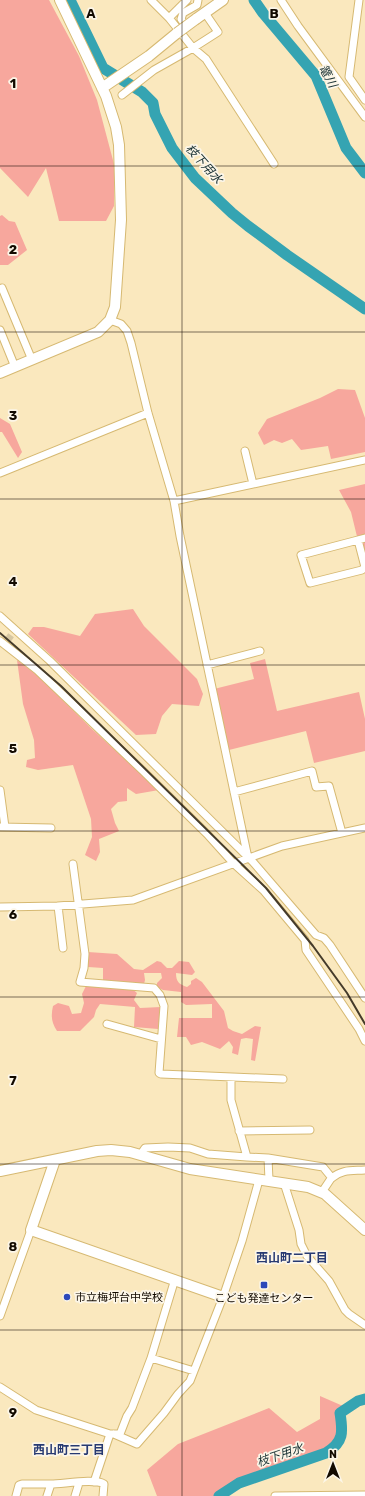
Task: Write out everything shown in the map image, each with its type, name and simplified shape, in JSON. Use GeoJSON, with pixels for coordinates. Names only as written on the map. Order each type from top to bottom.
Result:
{"type":"FeatureCollection","features":[{"type":"Feature","properties":{"kind":"street"},"geometry":{"type":"LineString","coordinates":[[0,373],[93,335],[103,328],[110,320],[115,308],[120,242],[121,183],[119,145],[116,127],[106,96],[106,85],[60,0]]}},
{"type":"Feature","properties":{"kind":"street"},"geometry":{"type":"LineString","coordinates":[[151,0],[169,18],[193,48],[206,59],[274,164]]}},
{"type":"Feature","properties":{"kind":"street"},"geometry":{"type":"LineString","coordinates":[[169,18],[187,0]]}},
{"type":"Feature","properties":{"kind":"street"},"geometry":{"type":"LineString","coordinates":[[186,26],[182,19],[183,13],[197,5],[198,0]]}},
{"type":"Feature","properties":{"kind":"street"},"geometry":{"type":"LineString","coordinates":[[106,85],[149,56],[186,26],[223,0]]}},
{"type":"Feature","properties":{"kind":"street"},"geometry":{"type":"LineString","coordinates":[[281,0],[298,26],[365,117]]}},
{"type":"Feature","properties":{"kind":"street"},"geometry":{"type":"LineString","coordinates":[[359,0],[349,78],[365,100]]}},
{"type":"Feature","properties":{"kind":"street"},"geometry":{"type":"LineString","coordinates":[[122,96],[154,70],[218,32],[205,13]]}},
{"type":"Feature","properties":{"kind":"street"},"geometry":{"type":"LineString","coordinates":[[2,292],[32,360]]}},
{"type":"Feature","properties":{"kind":"street"},"geometry":{"type":"LineString","coordinates":[[110,320],[121,324],[127,331],[148,413],[174,501],[180,536],[248,858]]}},
{"type":"Feature","properties":{"kind":"street"},"geometry":{"type":"LineString","coordinates":[[0,330],[15,367]]}},
{"type":"Feature","properties":{"kind":"street"},"geometry":{"type":"LineString","coordinates":[[0,473],[148,413]]}},
{"type":"Feature","properties":{"kind":"street"},"geometry":{"type":"LineString","coordinates":[[245,451],[253,484]]}},
{"type":"Feature","properties":{"kind":"street"},"geometry":{"type":"LineString","coordinates":[[174,501],[365,460]]}},
{"type":"Feature","properties":{"kind":"street"},"geometry":{"type":"LineString","coordinates":[[362,539],[365,567],[362,570],[310,583],[301,555],[362,539]]}},
{"type":"Feature","properties":{"kind":"street"},"geometry":{"type":"LineString","coordinates":[[0,616],[14,632],[56,666],[248,858],[316,935],[324,938],[330,945],[365,998]]}},
{"type":"Feature","properties":{"kind":"street"},"geometry":{"type":"LineString","coordinates":[[4,642],[37,670],[143,771],[207,834],[234,864],[264,891],[305,940],[306,950],[359,1029],[365,1041]]}},
{"type":"Feature","properties":{"kind":"street"},"geometry":{"type":"LineString","coordinates":[[207,665],[260,651]]}},
{"type":"Feature","properties":{"kind":"street"},"geometry":{"type":"LineString","coordinates":[[234,792],[312,771],[316,787],[330,786],[342,833]]}},
{"type":"Feature","properties":{"kind":"street"},"geometry":{"type":"LineString","coordinates":[[0,790],[3,827],[51,828]]}},
{"type":"Feature","properties":{"kind":"street"},"geometry":{"type":"LineString","coordinates":[[0,907],[78,905],[140,898],[282,846],[365,828]]}},
{"type":"Feature","properties":{"kind":"street"},"geometry":{"type":"LineString","coordinates":[[73,864],[85,954],[84,968],[80,982],[154,988],[160,996],[164,1006],[159,1072],[161,1074],[231,1078],[283,1079]]}},
{"type":"Feature","properties":{"kind":"street"},"geometry":{"type":"LineString","coordinates":[[58,906],[63,948]]}},
{"type":"Feature","properties":{"kind":"street"},"geometry":{"type":"LineString","coordinates":[[107,1024],[162,1039]]}},
{"type":"Feature","properties":{"kind":"street"},"geometry":{"type":"LineString","coordinates":[[231,1078],[231,1100],[247,1157]]}},
{"type":"Feature","properties":{"kind":"street"},"geometry":{"type":"LineString","coordinates":[[239,1131],[310,1130]]}},
{"type":"Feature","properties":{"kind":"street"},"geometry":{"type":"LineString","coordinates":[[141,1154],[145,1148],[190,1148],[208,1154],[268,1158],[322,1166],[332,1177]]}},
{"type":"Feature","properties":{"kind":"street"},"geometry":{"type":"LineString","coordinates":[[0,1171],[78,1154],[111,1150],[141,1154],[190,1169],[308,1187],[322,1192],[365,1230]]}},
{"type":"Feature","properties":{"kind":"street"},"geometry":{"type":"LineString","coordinates":[[268,1158],[269,1180]]}},
{"type":"Feature","properties":{"kind":"street"},"geometry":{"type":"LineString","coordinates":[[0,1316],[1,1308],[31,1230],[55,1160]]}},
{"type":"Feature","properties":{"kind":"street"},"geometry":{"type":"LineString","coordinates":[[322,1192],[332,1177],[346,1170],[365,1170]]}},
{"type":"Feature","properties":{"kind":"street"},"geometry":{"type":"LineString","coordinates":[[0,1386],[36,1410],[112,1434],[137,1444],[190,1381],[223,1296],[242,1241],[259,1180]]}},
{"type":"Feature","properties":{"kind":"street"},"geometry":{"type":"LineString","coordinates":[[284,1183],[295,1218],[301,1244],[307,1256],[329,1281],[341,1304],[349,1314],[365,1325]]}},
{"type":"Feature","properties":{"kind":"street"},"geometry":{"type":"LineString","coordinates":[[31,1230],[223,1296]]}},
{"type":"Feature","properties":{"kind":"street"},"geometry":{"type":"LineString","coordinates":[[112,1434],[120,1434],[122,1432],[151,1358],[175,1280]]}},
{"type":"Feature","properties":{"kind":"street"},"geometry":{"type":"LineString","coordinates":[[151,1358],[194,1371]]}},
{"type":"Feature","properties":{"kind":"street"},"geometry":{"type":"LineString","coordinates":[[94,1482],[112,1434]]}},
{"type":"Feature","properties":{"kind":"street"},"geometry":{"type":"LineString","coordinates":[[16,1496],[19,1485],[22,1484],[94,1482],[104,1484],[103,1496]]}},
{"type":"Feature","properties":{"kind":"street"},"geometry":{"type":"LineString","coordinates":[[75,1496],[79,1483]]}},
{"type":"Feature","properties":{"kind":"street"},"geometry":{"type":"LineString","coordinates":[[47,1496],[51,1484]]}},
{"type":"Feature","properties":{"kind":"street"},"geometry":{"type":"LineString","coordinates":[[275,1496],[365,1495]]}},
{"type":"Feature","properties":{"kind":"shaded area"},"geometry":{"type":"Polygon","coordinates":[[[0,0],[49,0],[79,56],[97,100],[114,164],[114,206],[106,221],[59,221],[46,168],[28,197],[0,168],[0,0]]]}},
{"type":"Feature","properties":{"kind":"shaded area"},"geometry":{"type":"Polygon","coordinates":[[[2,215],[9,221],[15,222],[27,250],[8,265],[0,265],[0,216],[2,215]]]}},
{"type":"Feature","properties":{"kind":"shaded area"},"geometry":{"type":"Polygon","coordinates":[[[338,389],[355,390],[365,418],[365,452],[331,459],[328,446],[301,450],[292,439],[282,443],[274,440],[264,445],[258,433],[267,419],[320,398],[338,389]]]}},
{"type":"Feature","properties":{"kind":"shaded area"},"geometry":{"type":"Polygon","coordinates":[[[0,418],[10,424],[22,452],[18,458],[2,432],[0,432],[0,418]]]}},
{"type":"Feature","properties":{"kind":"shaded area"},"geometry":{"type":"Polygon","coordinates":[[[365,484],[365,563],[363,561],[351,512],[339,490],[365,484]]]}},
{"type":"Feature","properties":{"kind":"shaded area"},"geometry":{"type":"Polygon","coordinates":[[[133,609],[144,626],[197,679],[203,694],[199,706],[172,704],[162,716],[156,734],[136,735],[28,634],[33,627],[44,627],[80,636],[95,614],[133,609]]]}},
{"type":"Feature","properties":{"kind":"shaded area"},"geometry":{"type":"Polygon","coordinates":[[[265,659],[277,711],[359,692],[365,719],[365,751],[314,763],[306,731],[229,750],[214,689],[254,679],[250,663],[265,659]]]}},
{"type":"Feature","properties":{"kind":"shaded area"},"geometry":{"type":"Polygon","coordinates":[[[17,660],[37,675],[93,730],[159,790],[136,794],[127,788],[127,801],[118,802],[111,809],[119,831],[99,839],[100,852],[96,861],[85,855],[92,837],[91,819],[73,765],[38,770],[26,767],[27,760],[35,758],[34,740],[23,704],[17,660]]]}},
{"type":"Feature","properties":{"kind":"shaded area"},"geometry":{"type":"Polygon","coordinates":[[[88,952],[117,954],[134,969],[143,970],[157,961],[161,962],[167,968],[172,968],[179,961],[189,962],[195,972],[192,975],[176,973],[177,981],[187,987],[191,984],[191,981],[196,978],[202,982],[224,1011],[228,1028],[242,1034],[255,1026],[261,1027],[255,1061],[251,1060],[253,1039],[241,1039],[238,1055],[232,1053],[233,1047],[229,1041],[220,1049],[202,1042],[191,1045],[186,1037],[177,1037],[179,1018],[212,1018],[212,1004],[186,1005],[181,1002],[181,992],[163,990],[157,987],[157,983],[162,978],[161,973],[144,973],[144,984],[103,981],[103,968],[88,967],[86,964],[88,952]]]}},
{"type":"Feature","properties":{"kind":"shaded area"},"geometry":{"type":"Polygon","coordinates":[[[86,986],[131,988],[137,993],[134,1000],[140,1008],[161,1007],[158,1029],[134,1027],[135,1007],[100,1004],[94,1017],[80,1031],[57,1031],[52,1018],[53,1006],[58,1003],[69,1006],[72,1014],[81,1013],[84,1003],[82,994],[86,986]]]}},
{"type":"Feature","properties":{"kind":"shaded area"},"geometry":{"type":"Polygon","coordinates":[[[320,1396],[343,1406],[341,1439],[310,1462],[217,1496],[157,1496],[147,1470],[178,1444],[269,1408],[297,1432],[320,1419],[320,1396]]]}},
{"type":"Feature","properties":{"kind":"waterway","name":"枝下用水"},"geometry":{"type":"LineString","coordinates":[[70,0],[103,68],[142,92],[153,103],[155,114],[172,148],[195,178],[248,226],[365,309]]}},
{"type":"Feature","properties":{"kind":"waterway","name":"篭川"},"geometry":{"type":"LineString","coordinates":[[254,0],[263,13],[316,76],[346,148],[365,173]]}},
{"type":"Feature","properties":{"kind":"waterway","name":"枝下用水"},"geometry":{"type":"LineString","coordinates":[[219,1496],[239,1483],[326,1453],[336,1445],[341,1436],[342,1426],[340,1413],[358,1401],[365,1399]]}},
{"type":"Feature","properties":{"kind":"tunnel"},"geometry":{"type":"LineString","coordinates":[[7,641],[12,634]]}},
{"type":"Feature","properties":{"kind":"railway"},"geometry":{"type":"LineString","coordinates":[[0,633],[61,686],[266,888],[313,946],[347,993],[365,1024]]}},
{"type":"Feature","properties":{"kind":"place","name":"こども発達センター"},"geometry":{"type":"Point","coordinates":[264,1285]}},
{"type":"Feature","properties":{"kind":"place","name":"市立梅坪台中学校"},"geometry":{"type":"Point","coordinates":[67,1297]}},
{"type":"Feature","properties":{"kind":"district","name":"西山町二丁目"},"geometry":{"type":"Point","coordinates":[292,1258]}},
{"type":"Feature","properties":{"kind":"district","name":"西山町三丁目"},"geometry":{"type":"Point","coordinates":[69,1450]}}]}
